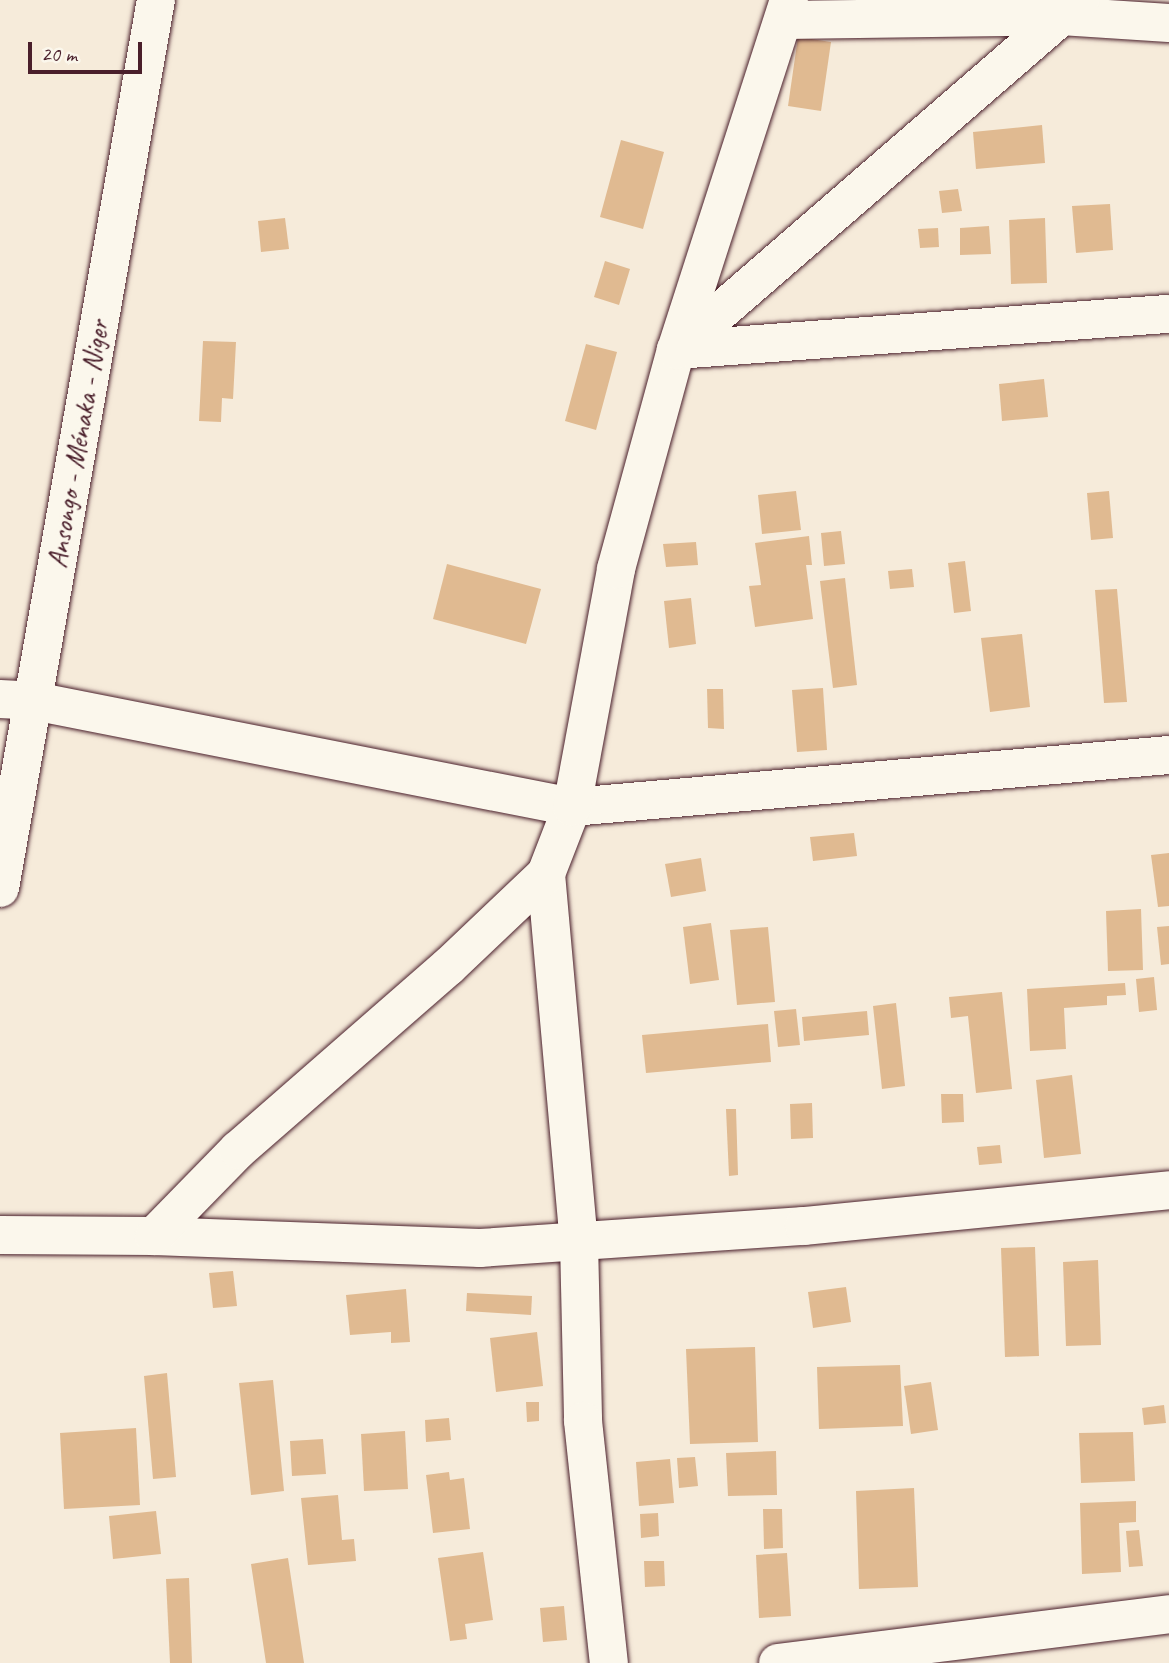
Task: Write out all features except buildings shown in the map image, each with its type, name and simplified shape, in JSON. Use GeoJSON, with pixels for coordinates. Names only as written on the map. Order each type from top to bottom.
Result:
{"type":"FeatureCollection","features":[{"type":"Feature","properties":{"kind":"street","name":"Ansongo - Ménaka - Niger"},"geometry":{"type":"LineString","coordinates":[[0,888],[17,700],[156,0]]}},
{"type":"Feature","properties":{"kind":"street"},"geometry":{"type":"LineString","coordinates":[[676,350],[808,239],[1070,8]]}},
{"type":"Feature","properties":{"kind":"street"},"geometry":{"type":"LineString","coordinates":[[154,1236],[238,1150],[448,967],[546,874],[572,807],[616,569],[676,350],[787,10],[1070,8],[1169,23]]}},
{"type":"Feature","properties":{"kind":"street"},"geometry":{"type":"LineString","coordinates":[[676,350],[1169,314]]}},
{"type":"Feature","properties":{"kind":"street"},"geometry":{"type":"LineString","coordinates":[[17,700],[572,807],[1169,755]]}},
{"type":"Feature","properties":{"kind":"street"},"geometry":{"type":"LineString","coordinates":[[546,874],[579,1241],[583,1421],[609,1663]]}},
{"type":"Feature","properties":{"kind":"street"},"geometry":{"type":"LineString","coordinates":[[0,1235],[154,1236],[481,1248],[804,1226],[1169,1190]]}},
{"type":"Feature","properties":{"kind":"street"},"geometry":{"type":"LineString","coordinates":[[778,1663],[1169,1615]]}},
{"type":"Feature","properties":{"kind":"street"},"geometry":{"type":"LineString","coordinates":[[814,1663],[1169,1615]]}}]}
